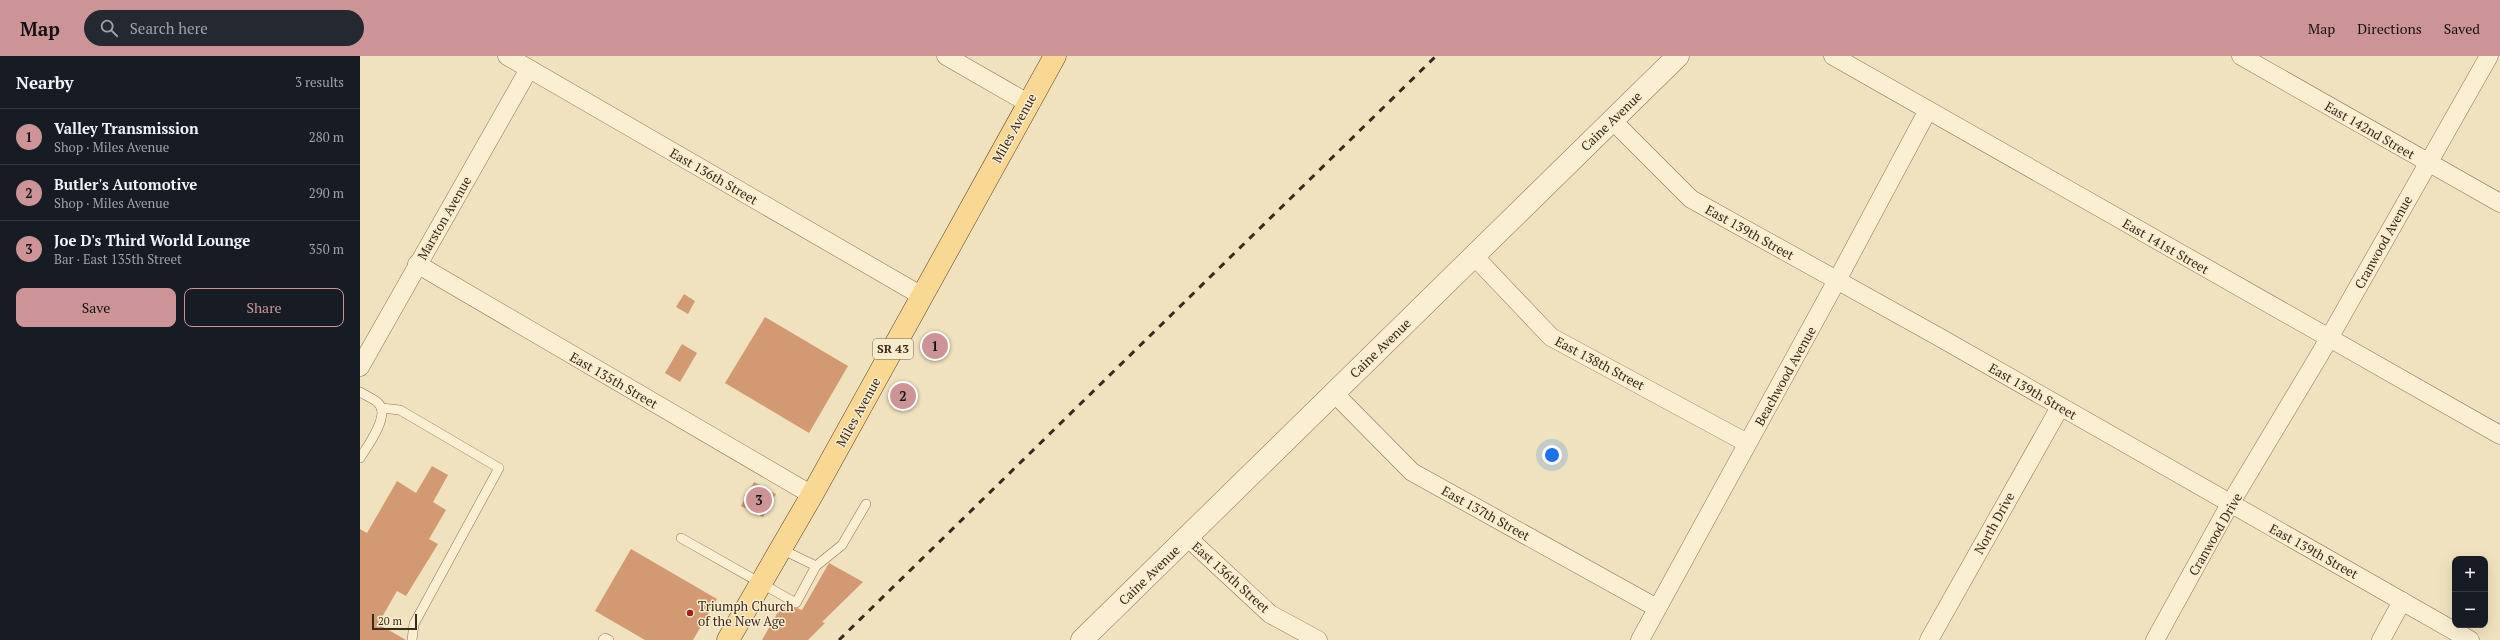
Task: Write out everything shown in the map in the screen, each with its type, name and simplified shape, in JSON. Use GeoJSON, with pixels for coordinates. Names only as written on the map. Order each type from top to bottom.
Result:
{"type":"FeatureCollection","features":[{"type":"Feature","properties":{"kind":"main road","name":"Miles Avenue"},"geometry":{"type":"LineString","coordinates":[[728,640],[812,495],[1055,56]]}},
{"type":"Feature","properties":{"kind":"street","name":"East 136th Street"},"geometry":{"type":"LineString","coordinates":[[507,56],[922,296]]}},
{"type":"Feature","properties":{"kind":"street"},"geometry":{"type":"LineString","coordinates":[[946,56],[1028,103]]}},
{"type":"Feature","properties":{"kind":"street","name":"Caine Avenue"},"geometry":{"type":"LineString","coordinates":[[1082,640],[1678,56]]}},
{"type":"Feature","properties":{"kind":"street","name":"East 141st Street"},"geometry":{"type":"LineString","coordinates":[[1833,56],[2500,435]]}},
{"type":"Feature","properties":{"kind":"street","name":"East 142nd Street"},"geometry":{"type":"LineString","coordinates":[[2241,56],[2500,203]]}},
{"type":"Feature","properties":{"kind":"street","name":"Cranwood Avenue"},"geometry":{"type":"LineString","coordinates":[[2276,429],[2329,339],[2427,162],[2489,56]]}},
{"type":"Feature","properties":{"kind":"street","name":"Marston Avenue"},"geometry":{"type":"LineString","coordinates":[[360,367],[417,264],[530,69]]}},
{"type":"Feature","properties":{"kind":"street","name":"Beachwood Avenue"},"geometry":{"type":"LineString","coordinates":[[1640,640],[1837,280],[1928,110]]}},
{"type":"Feature","properties":{"kind":"street","name":"East 139th Street"},"geometry":{"type":"LineString","coordinates":[[1612,120],[1691,199],[2060,406],[2470,640]]}},
{"type":"Feature","properties":{"kind":"street","name":"East 138th Street"},"geometry":{"type":"LineString","coordinates":[[1474,256],[1552,337],[1748,443]]}},
{"type":"Feature","properties":{"kind":"street","name":"East 135th Street"},"geometry":{"type":"LineString","coordinates":[[417,264],[812,495]]}},
{"type":"Feature","properties":{"kind":"street","name":"East 137th Street"},"geometry":{"type":"LineString","coordinates":[[1334,393],[1412,472],[1657,608]]}},
{"type":"Feature","properties":{"kind":"street","name":"North Drive"},"geometry":{"type":"LineString","coordinates":[[1929,640],[2060,406]]}},
{"type":"Feature","properties":{"kind":"street","name":"Cranwood Drive"},"geometry":{"type":"LineString","coordinates":[[2155,640],[2230,504],[2276,429]]}},
{"type":"Feature","properties":{"kind":"street","name":"East 136th Street"},"geometry":{"type":"LineString","coordinates":[[1187,537],[1270,614],[1318,640]]}},
{"type":"Feature","properties":{"kind":"street"},"geometry":{"type":"LineString","coordinates":[[2381,640],[2402,601]]}},
{"type":"Feature","properties":{"kind":"lane"},"geometry":{"type":"LineString","coordinates":[[360,392],[379,404],[381,408],[380,424],[360,458]]}},
{"type":"Feature","properties":{"kind":"lane"},"geometry":{"type":"LineString","coordinates":[[381,408],[400,410],[499,468],[414,624],[412,640]]}},
{"type":"Feature","properties":{"kind":"lane"},"geometry":{"type":"LineString","coordinates":[[681,538],[796,603],[816,566],[842,545],[866,504]]}},
{"type":"Feature","properties":{"kind":"lane"},"geometry":{"type":"LineString","coordinates":[[781,549],[816,566]]}},
{"type":"Feature","properties":{"kind":"lane"},"geometry":{"type":"LineString","coordinates":[[603,640],[605,638],[609,640]]}},
{"type":"Feature","properties":{"kind":"building"},"geometry":{"type":"Polygon","coordinates":[[[684,294],[695,301],[688,314],[676,307],[684,294]]]}},
{"type":"Feature","properties":{"kind":"building"},"geometry":{"type":"Polygon","coordinates":[[[765,317],[848,366],[809,433],[725,383],[765,317]]]}},
{"type":"Feature","properties":{"kind":"building"},"geometry":{"type":"Polygon","coordinates":[[[682,344],[697,353],[680,382],[665,373],[682,344]]]}},
{"type":"Feature","properties":{"kind":"building"},"geometry":{"type":"Polygon","coordinates":[[[432,466],[448,475],[433,502],[446,510],[429,539],[438,544],[406,596],[397,591],[378,624],[406,640],[360,640],[360,529],[367,533],[397,481],[416,493],[432,466]]]}},
{"type":"Feature","properties":{"kind":"building"},"geometry":{"type":"Polygon","coordinates":[[[754,482],[776,494],[763,517],[741,506],[754,482]]]}},
{"type":"Feature","properties":{"kind":"building"},"geometry":{"type":"Polygon","coordinates":[[[631,549],[717,599],[693,640],[645,640],[595,611],[631,549]]]}},
{"type":"Feature","properties":{"kind":"building"},"geometry":{"type":"Polygon","coordinates":[[[829,563],[863,582],[822,622],[825,623],[808,640],[762,640],[783,603],[802,610],[829,563]]]}},
{"type":"Feature","properties":{"kind":"railway"},"geometry":{"type":"LineString","coordinates":[[839,640],[1436,56]]}},
{"type":"Feature","properties":{"kind":"place","name":"Valley Transmission"},"geometry":{"type":"Point","coordinates":[935,346]}},
{"type":"Feature","properties":{"kind":"place","name":"Butler's Automotive"},"geometry":{"type":"Point","coordinates":[903,396]}},
{"type":"Feature","properties":{"kind":"place","name":"Joe D's Third World Lounge"},"geometry":{"type":"Point","coordinates":[759,500]}},
{"type":"Feature","properties":{"kind":"place","name":"Triumph Church of the New Age"},"geometry":{"type":"Point","coordinates":[690,613]}}]}
